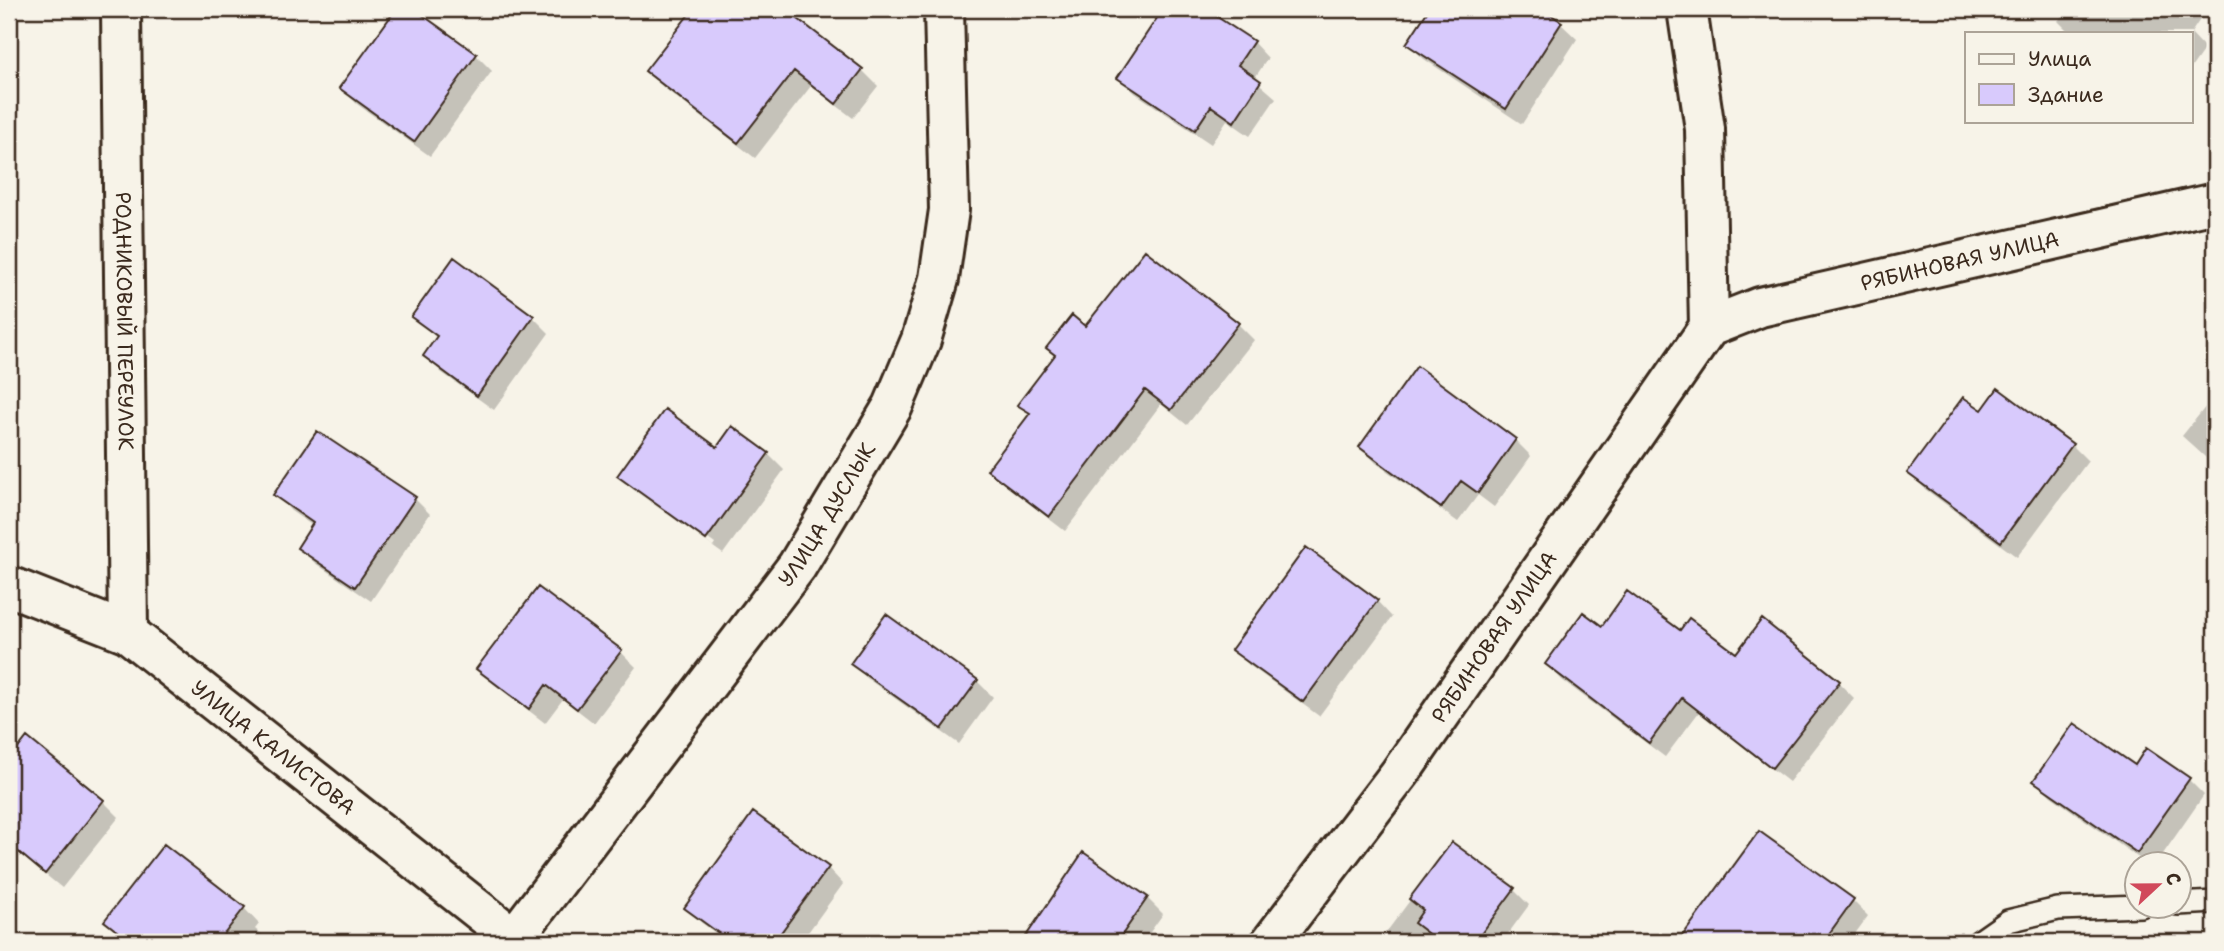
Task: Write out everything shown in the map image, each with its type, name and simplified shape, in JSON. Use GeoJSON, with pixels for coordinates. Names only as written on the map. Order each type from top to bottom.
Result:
{"type":"FeatureCollection","features":[{"type":"Feature","properties":{"kind":"street","name":"РОДНИКОВЫЙ ПЕРЕУЛОК"},"geometry":{"type":"LineString","coordinates":[[121,9],[128,633]]}},
{"type":"Feature","properties":{"kind":"street","name":"УЛИЦА ДУСЛЫК"},"geometry":{"type":"LineString","coordinates":[[515,941],[797,566],[893,406],[921,340],[936,291],[950,210],[944,9]]}},
{"type":"Feature","properties":{"kind":"street"},"geometry":{"type":"LineString","coordinates":[[1687,9],[1705,129],[1709,327]]}},
{"type":"Feature","properties":{"kind":"street","name":"РЯБИНОВАЯ УЛИЦА"},"geometry":{"type":"LineString","coordinates":[[1271,942],[1400,773],[1709,327],[1760,307],[2215,203]]}},
{"type":"Feature","properties":{"kind":"street","name":"УЛИЦА КАЛИСТОВА"},"geometry":{"type":"LineString","coordinates":[[9,586],[128,633],[515,941]]}},
{"type":"Feature","properties":{"kind":"lane"},"geometry":{"type":"LineString","coordinates":[[2192,903],[2215,902]]}},
{"type":"Feature","properties":{"kind":"lane"},"geometry":{"type":"LineString","coordinates":[[1978,942],[2008,921],[2058,909],[2122,906]]}},
{"type":"Feature","properties":{"kind":"building"},"geometry":{"type":"Polygon","coordinates":[[[396,9],[414,9],[477,54],[414,142],[339,88],[396,9]]]}},
{"type":"Feature","properties":{"kind":"building"},"geometry":{"type":"Polygon","coordinates":[[[693,9],[785,9],[863,69],[836,104],[794,71],[738,143],[645,71],[693,9]]]}},
{"type":"Feature","properties":{"kind":"building"},"geometry":{"type":"Polygon","coordinates":[[[1163,9],[1205,9],[1254,41],[1238,65],[1261,81],[1234,122],[1211,106],[1195,130],[1117,78],[1163,9]]]}},
{"type":"Feature","properties":{"kind":"building"},"geometry":{"type":"Polygon","coordinates":[[[1429,9],[1542,9],[1562,22],[1506,109],[1406,44],[1429,9]]]}},
{"type":"Feature","properties":{"kind":"building"},"geometry":{"type":"Polygon","coordinates":[[[1145,250],[1239,323],[1171,410],[1145,390],[1049,517],[987,470],[1030,413],[1017,405],[1055,355],[1046,348],[1072,315],[1085,326],[1145,250]]]}},
{"type":"Feature","properties":{"kind":"building"},"geometry":{"type":"Polygon","coordinates":[[[454,257],[534,316],[477,396],[423,356],[437,336],[411,317],[454,257]]]}},
{"type":"Feature","properties":{"kind":"building"},"geometry":{"type":"Polygon","coordinates":[[[1417,366],[1516,439],[1478,493],[1461,481],[1441,508],[1359,447],[1417,366]]]}},
{"type":"Feature","properties":{"kind":"building"},"geometry":{"type":"Polygon","coordinates":[[[1998,388],[2073,444],[2001,542],[1907,473],[1963,397],[1982,410],[1998,388]]]}},
{"type":"Feature","properties":{"kind":"building"},"geometry":{"type":"Polygon","coordinates":[[[665,409],[717,447],[732,426],[769,453],[706,540],[617,476],[665,409]]]}},
{"type":"Feature","properties":{"kind":"building"},"geometry":{"type":"Polygon","coordinates":[[[317,431],[416,497],[355,587],[297,548],[313,523],[273,495],[317,431]]]}},
{"type":"Feature","properties":{"kind":"building"},"geometry":{"type":"Polygon","coordinates":[[[1306,547],[1378,600],[1303,702],[1231,650],[1306,547]]]}},
{"type":"Feature","properties":{"kind":"building"},"geometry":{"type":"Polygon","coordinates":[[[538,587],[622,650],[577,709],[546,685],[529,709],[476,669],[538,587]]]}},
{"type":"Feature","properties":{"kind":"building"},"geometry":{"type":"Polygon","coordinates":[[[1627,591],[1680,630],[1689,618],[1736,653],[1762,619],[1840,681],[1772,768],[1682,698],[1649,743],[1545,664],[1583,612],[1602,626],[1627,591]]]}},
{"type":"Feature","properties":{"kind":"building"},"geometry":{"type":"Polygon","coordinates":[[[886,614],[978,680],[942,729],[850,664],[886,614]]]}},
{"type":"Feature","properties":{"kind":"building"},"geometry":{"type":"Polygon","coordinates":[[[2074,723],[2135,765],[2146,748],[2190,778],[2139,850],[2133,850],[2033,781],[2074,723]]]}},
{"type":"Feature","properties":{"kind":"building"},"geometry":{"type":"Polygon","coordinates":[[[27,737],[104,800],[45,874],[9,844],[9,760],[27,737]]]}},
{"type":"Feature","properties":{"kind":"building"},"geometry":{"type":"Polygon","coordinates":[[[753,812],[829,867],[774,942],[731,942],[684,908],[753,812]]]}},
{"type":"Feature","properties":{"kind":"building"},"geometry":{"type":"Polygon","coordinates":[[[1759,831],[1854,899],[1823,942],[1678,942],[1759,831]]]}},
{"type":"Feature","properties":{"kind":"building"},"geometry":{"type":"Polygon","coordinates":[[[1452,842],[1515,888],[1475,942],[1439,942],[1414,923],[1423,910],[1409,899],[1452,842]]]}},
{"type":"Feature","properties":{"kind":"building"},"geometry":{"type":"Polygon","coordinates":[[[164,844],[245,907],[218,942],[131,942],[104,921],[164,844]]]}},
{"type":"Feature","properties":{"kind":"building"},"geometry":{"type":"Polygon","coordinates":[[[1083,852],[1148,897],[1117,942],[1022,942],[1083,852]]]}}]}
